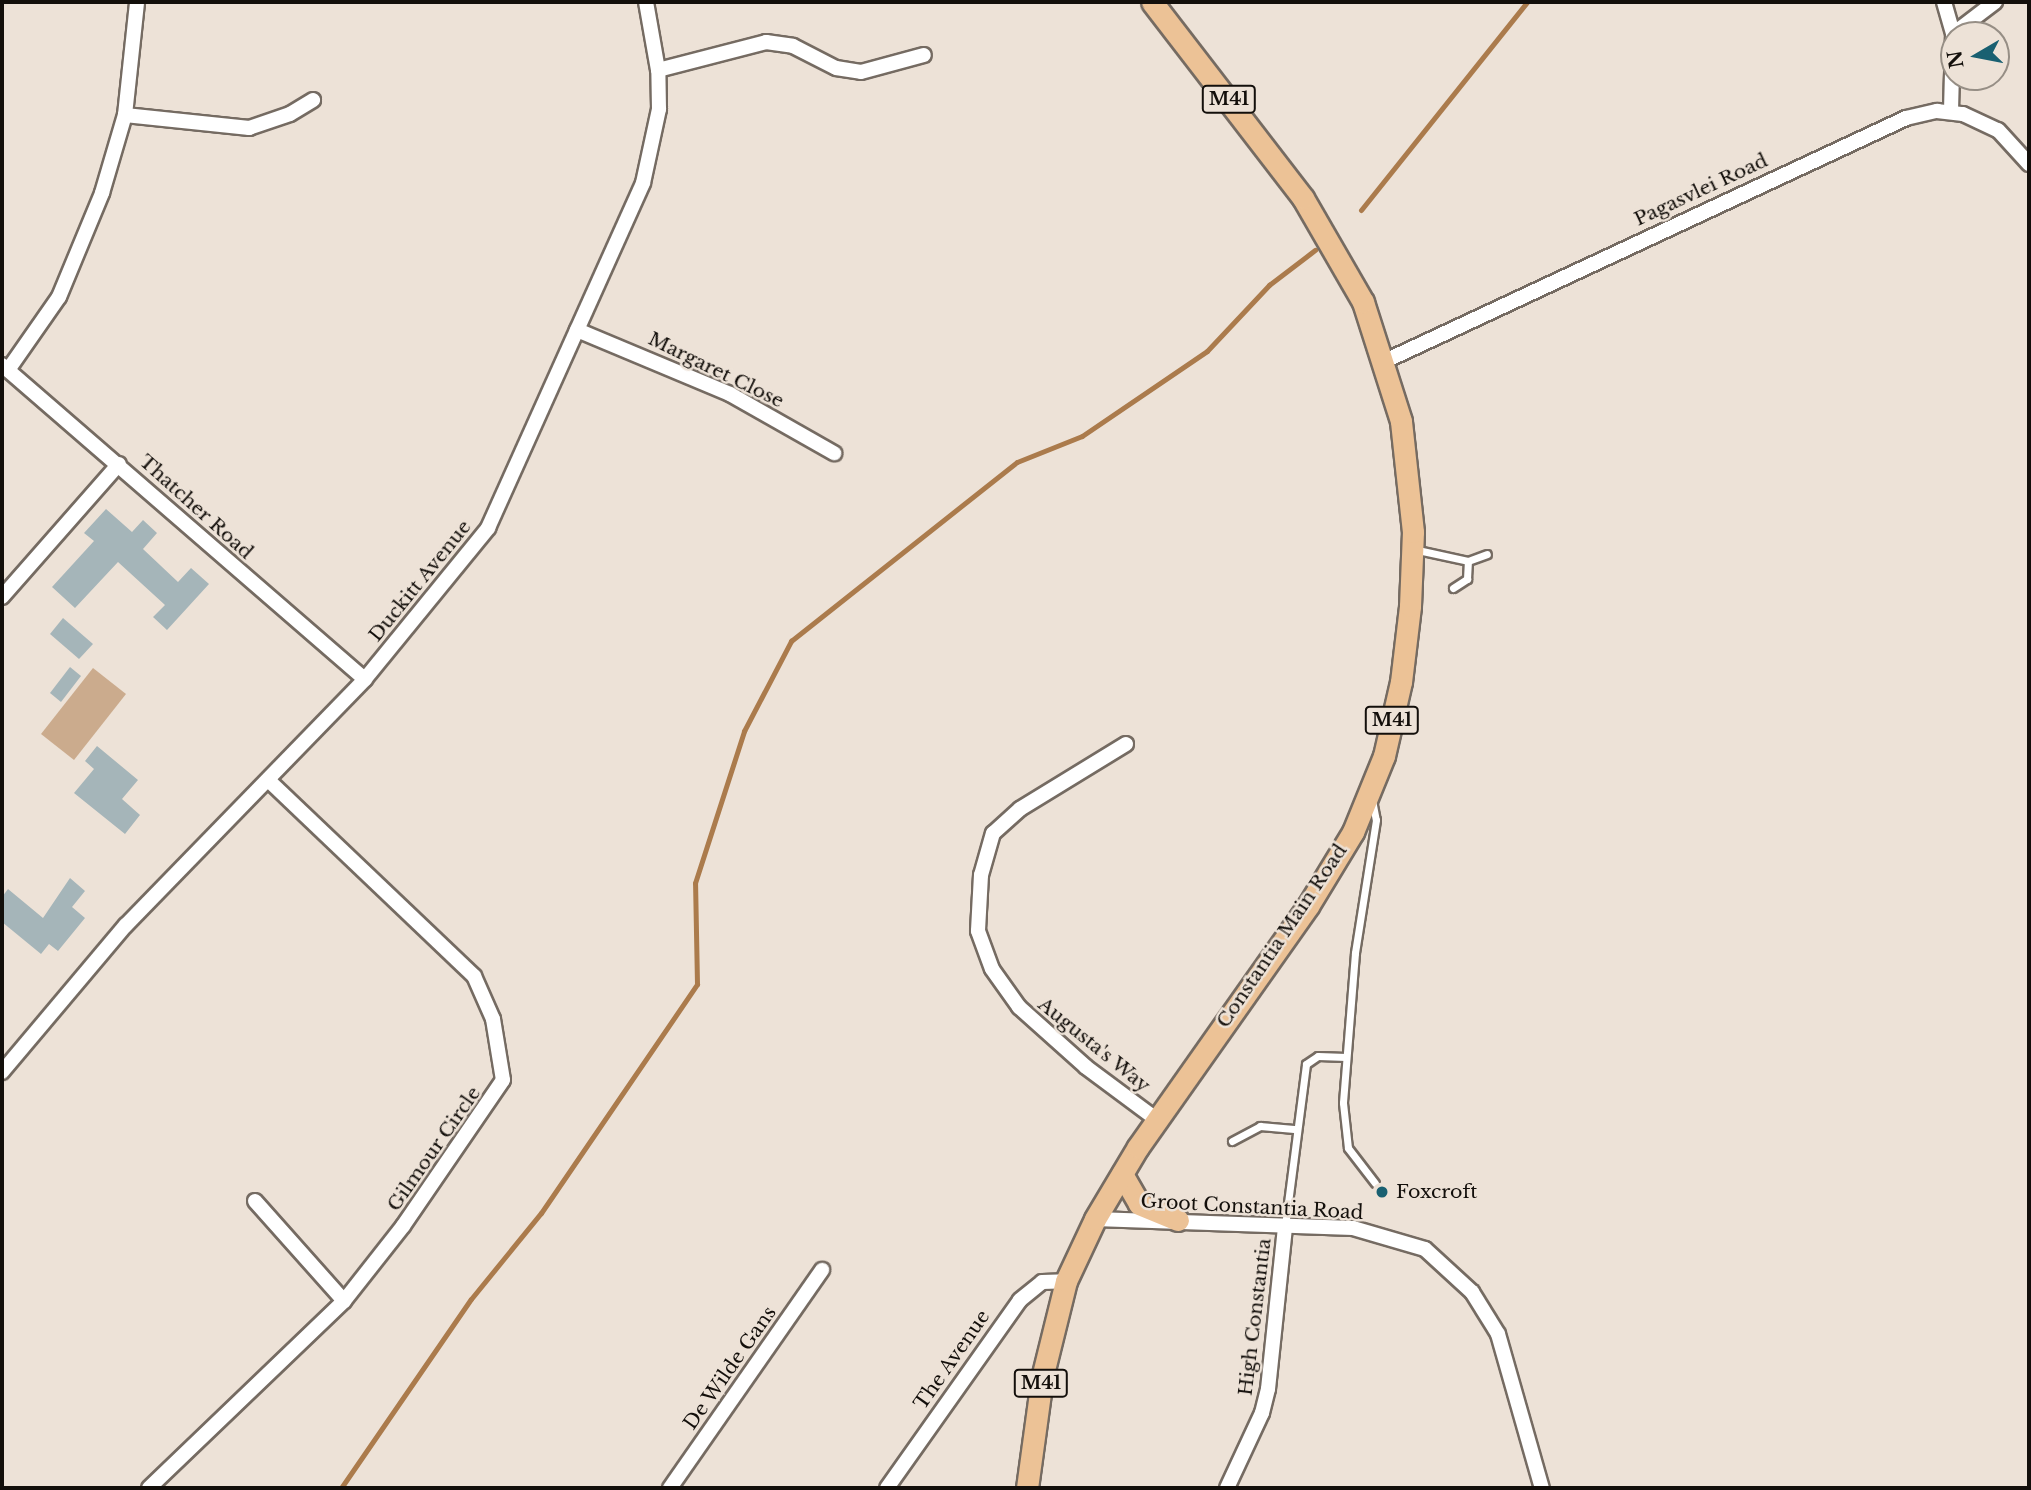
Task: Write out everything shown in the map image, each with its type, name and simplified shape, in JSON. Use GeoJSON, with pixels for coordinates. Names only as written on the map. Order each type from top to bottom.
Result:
{"type":"FeatureCollection","features":[{"type":"Feature","properties":{"kind":"main road","name":"Constantia Main Road"},"geometry":{"type":"LineString","coordinates":[[1027,1488],[1042,1378],[1066,1281],[1095,1219],[1156,1119],[1308,906],[1353,832],[1384,756],[1401,682],[1412,549],[1401,421],[1385,361],[1363,302],[1325,232],[1152,2]]}},
{"type":"Feature","properties":{"kind":"main road"},"geometry":{"type":"LineString","coordinates":[[1122,1174],[1139,1204],[1178,1220]]}},
{"type":"Feature","properties":{"kind":"street"},"geometry":{"type":"LineString","coordinates":[[5,367],[47,317],[75,264],[125,116],[137,2]]}},
{"type":"Feature","properties":{"kind":"street","name":"Duckitt Avenue"},"geometry":{"type":"LineString","coordinates":[[2,1072],[126,925],[269,781],[365,679],[488,528],[643,183],[659,109],[657,70],[646,2]]}},
{"type":"Feature","properties":{"kind":"street"},"geometry":{"type":"LineString","coordinates":[[1944,2],[1949,21]]}},
{"type":"Feature","properties":{"kind":"street"},"geometry":{"type":"LineString","coordinates":[[1970,21],[1995,2]]}},
{"type":"Feature","properties":{"kind":"street"},"geometry":{"type":"LineString","coordinates":[[657,70],[766,42],[793,46],[836,68],[861,72],[924,55]]}},
{"type":"Feature","properties":{"kind":"street"},"geometry":{"type":"LineString","coordinates":[[1951,111],[1952,91]]}},
{"type":"Feature","properties":{"kind":"street"},"geometry":{"type":"LineString","coordinates":[[125,116],[250,128],[290,114],[313,100]]}},
{"type":"Feature","properties":{"kind":"street","name":"Pagasvlei Road"},"geometry":{"type":"LineString","coordinates":[[1385,361],[1862,135],[1921,113],[1951,111],[1998,130],[2029,164]]}},
{"type":"Feature","properties":{"kind":"street","name":"Margaret Close"},"geometry":{"type":"LineString","coordinates":[[577,330],[730,394],[834,453]]}},
{"type":"Feature","properties":{"kind":"street","name":"Thatcher Road"},"geometry":{"type":"LineString","coordinates":[[5,367],[365,679]]}},
{"type":"Feature","properties":{"kind":"street"},"geometry":{"type":"LineString","coordinates":[[2,597],[119,464]]}},
{"type":"Feature","properties":{"kind":"street","name":"Augusta's Way"},"geometry":{"type":"LineString","coordinates":[[1126,744],[1020,809],[993,833],[981,875],[978,924],[992,970],[1019,1007],[1086,1067],[1156,1119]]}},
{"type":"Feature","properties":{"kind":"street","name":"Gilmour Circle"},"geometry":{"type":"LineString","coordinates":[[149,1488],[344,1301],[496,1096],[503,1080],[500,1044],[485,993],[474,976],[269,781]]}},
{"type":"Feature","properties":{"kind":"street"},"geometry":{"type":"LineString","coordinates":[[255,1201],[344,1301]]}},
{"type":"Feature","properties":{"kind":"street","name":"Groot Constantia Road"},"geometry":{"type":"LineString","coordinates":[[1095,1219],[1353,1228],[1398,1238],[1425,1249],[1464,1283],[1498,1334],[1542,1488]]}},
{"type":"Feature","properties":{"kind":"street","name":"High Constantia"},"geometry":{"type":"LineString","coordinates":[[1227,1488],[1259,1422],[1268,1389],[1285,1226]]}},
{"type":"Feature","properties":{"kind":"street","name":"De Wilde Gans"},"geometry":{"type":"LineString","coordinates":[[670,1488],[822,1270]]}},
{"type":"Feature","properties":{"kind":"street","name":"The Avenue"},"geometry":{"type":"LineString","coordinates":[[887,1488],[1020,1300],[1041,1282],[1066,1281]]}},
{"type":"Feature","properties":{"kind":"lane"},"geometry":{"type":"LineString","coordinates":[[1412,549],[1468,561],[1487,554]]}},
{"type":"Feature","properties":{"kind":"lane"},"geometry":{"type":"LineString","coordinates":[[1453,588],[1466,579],[1468,561]]}},
{"type":"Feature","properties":{"kind":"lane"},"geometry":{"type":"LineString","coordinates":[[1369,794],[1377,820],[1367,867],[1346,1056],[1346,1138],[1355,1162],[1375,1183]]}},
{"type":"Feature","properties":{"kind":"lane"},"geometry":{"type":"LineString","coordinates":[[1285,1226],[1294,1129],[1306,1064],[1318,1056],[1346,1056]]}},
{"type":"Feature","properties":{"kind":"lane"},"geometry":{"type":"LineString","coordinates":[[1232,1141],[1260,1126],[1294,1129]]}},
{"type":"Feature","properties":{"kind":"shaded area"},"geometry":{"type":"Polygon","coordinates":[[[93,668],[126,694],[74,760],[41,734],[93,668]]]}},
{"type":"Feature","properties":{"kind":"building"},"geometry":{"type":"Polygon","coordinates":[[[106,509],[132,532],[143,520],[157,533],[143,549],[178,582],[191,568],[209,584],[167,630],[153,617],[165,605],[118,562],[75,608],[52,587],[94,541],[84,533],[106,509]]]}},
{"type":"Feature","properties":{"kind":"building"},"geometry":{"type":"Polygon","coordinates":[[[63,618],[93,644],[79,659],[50,634],[63,618]]]}},
{"type":"Feature","properties":{"kind":"building"},"geometry":{"type":"Polygon","coordinates":[[[70,667],[81,676],[61,702],[50,693],[70,667]]]}},
{"type":"Feature","properties":{"kind":"building"},"geometry":{"type":"Polygon","coordinates":[[[97,746],[138,780],[122,799],[140,815],[125,834],[74,793],[94,769],[85,761],[97,746]]]}},
{"type":"Feature","properties":{"kind":"building"},"geometry":{"type":"Polygon","coordinates":[[[70,878],[85,891],[72,907],[85,918],[58,951],[49,944],[41,954],[2,922],[2,897],[8,889],[43,918],[70,878]]]}},
{"type":"Feature","properties":{"kind":"waterway"},"geometry":{"type":"LineString","coordinates":[[1361,210],[1527,2]]}},
{"type":"Feature","properties":{"kind":"waterway"},"geometry":{"type":"LineString","coordinates":[[341,1488],[471,1299],[541,1213],[697,984],[695,883],[744,731],[791,641],[1017,462],[1082,436],[1207,351],[1269,285],[1315,250]]}},
{"type":"Feature","properties":{"kind":"place","name":"Foxcroft"},"geometry":{"type":"Point","coordinates":[1382,1192]}}]}
